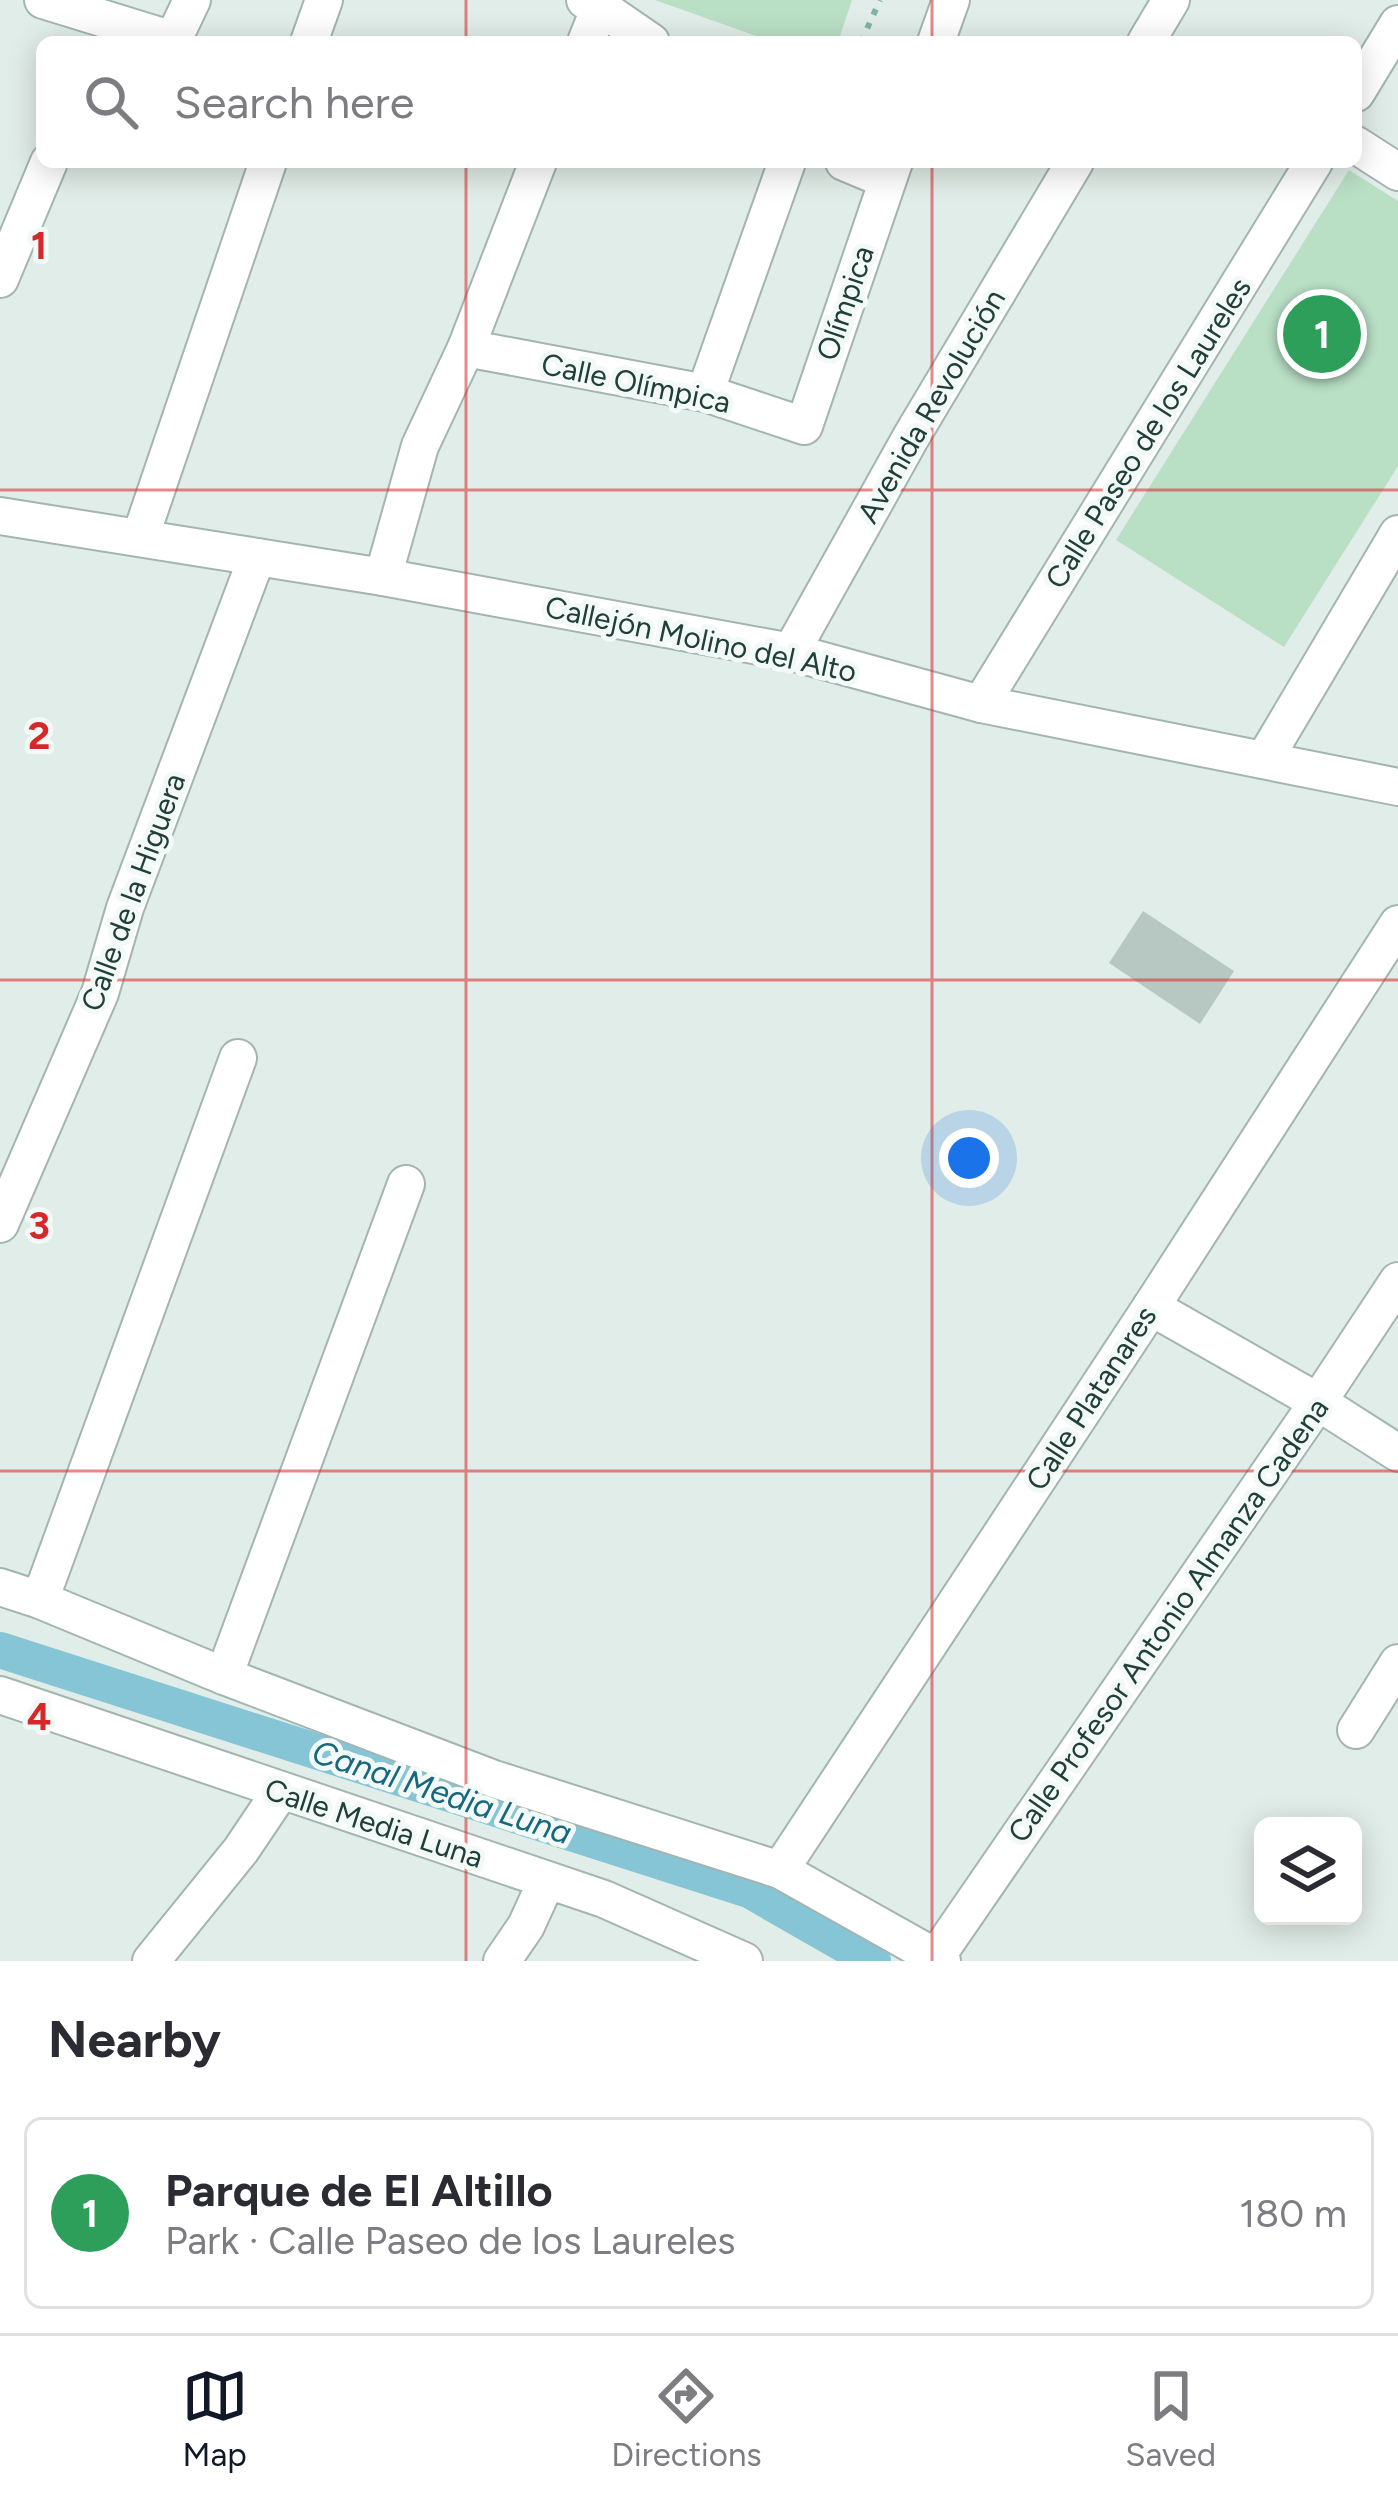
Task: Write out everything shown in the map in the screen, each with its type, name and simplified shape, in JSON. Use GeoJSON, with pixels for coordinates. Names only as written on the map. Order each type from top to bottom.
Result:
{"type":"FeatureCollection","features":[{"type":"Feature","properties":{"kind":"street"},"geometry":{"type":"LineString","coordinates":[[43,0],[105,32],[138,36]]}},
{"type":"Feature","properties":{"kind":"street"},"geometry":{"type":"LineString","coordinates":[[174,36],[192,0]]}},
{"type":"Feature","properties":{"kind":"street"},"geometry":{"type":"LineString","coordinates":[[311,36],[323,0]]}},
{"type":"Feature","properties":{"kind":"street"},"geometry":{"type":"LineString","coordinates":[[938,36],[951,0]]}},
{"type":"Feature","properties":{"kind":"street"},"geometry":{"type":"LineString","coordinates":[[1150,36],[1171,0]]}},
{"type":"Feature","properties":{"kind":"street"},"geometry":{"type":"LineString","coordinates":[[587,36],[593,3],[642,36]]}},
{"type":"Feature","properties":{"kind":"street"},"geometry":{"type":"LineString","coordinates":[[1362,83],[1398,24]]}},
{"type":"Feature","properties":{"kind":"street"},"geometry":{"type":"LineString","coordinates":[[1362,150],[1398,172]]}},
{"type":"Feature","properties":{"kind":"street"},"geometry":{"type":"LineString","coordinates":[[2,269],[46,168]]}},
{"type":"Feature","properties":{"kind":"street"},"geometry":{"type":"LineString","coordinates":[[140,538],[266,168]]}},
{"type":"Feature","properties":{"kind":"street"},"geometry":{"type":"LineString","coordinates":[[383,577],[420,446],[466,349],[536,168]]}},
{"type":"Feature","properties":{"kind":"street"},"geometry":{"type":"LineString","coordinates":[[705,393],[785,168]]}},
{"type":"Feature","properties":{"kind":"street","name":"Avenida Revolución"},"geometry":{"type":"LineString","coordinates":[[791,652],[911,437],[1071,168]]}},
{"type":"Feature","properties":{"kind":"street","name":"Calle Paseo de los Laureles"},"geometry":{"type":"LineString","coordinates":[[981,704],[1310,168]]}},
{"type":"Feature","properties":{"kind":"street","name":"Olímpica"},"geometry":{"type":"LineString","coordinates":[[804,426],[890,171]]}},
{"type":"Feature","properties":{"kind":"street","name":"Calle Olímpica"},"geometry":{"type":"LineString","coordinates":[[466,349],[705,393],[804,426]]}},
{"type":"Feature","properties":{"kind":"street","name":"Callejón Molino del Alto"},"geometry":{"type":"LineString","coordinates":[[0,516],[383,577],[791,652],[981,704],[1398,787]]}},
{"type":"Feature","properties":{"kind":"street"},"geometry":{"type":"LineString","coordinates":[[1264,760],[1398,534]]}},
{"type":"Feature","properties":{"kind":"street","name":"Calle de la Higuera"},"geometry":{"type":"LineString","coordinates":[[0,1224],[100,993],[125,908],[257,557]]}},
{"type":"Feature","properties":{"kind":"street","name":"Calle Platanares"},"geometry":{"type":"LineString","coordinates":[[780,1870],[1398,924]]}},
{"type":"Feature","properties":{"kind":"street"},"geometry":{"type":"LineString","coordinates":[[40,1600],[238,1058]]}},
{"type":"Feature","properties":{"kind":"street"},"geometry":{"type":"LineString","coordinates":[[224,1676],[406,1184]]}},
{"type":"Feature","properties":{"kind":"street","name":"Calle Profesor Antonio Almanza Cadena"},"geometry":{"type":"LineString","coordinates":[[939,1959],[1398,1281]]}},
{"type":"Feature","properties":{"kind":"street"},"geometry":{"type":"LineString","coordinates":[[1151,1306],[1398,1453]]}},
{"type":"Feature","properties":{"kind":"street"},"geometry":{"type":"LineString","coordinates":[[0,1587],[494,1779],[780,1870],[939,1959]]}},
{"type":"Feature","properties":{"kind":"street"},"geometry":{"type":"LineString","coordinates":[[1356,1730],[1398,1663]]}},
{"type":"Feature","properties":{"kind":"street","name":"Calle Media Luna"},"geometry":{"type":"LineString","coordinates":[[0,1695],[604,1899],[744,1961]]}},
{"type":"Feature","properties":{"kind":"street"},"geometry":{"type":"LineString","coordinates":[[151,1961],[241,1850],[280,1792]]}},
{"type":"Feature","properties":{"kind":"street"},"geometry":{"type":"LineString","coordinates":[[502,1961],[526,1926],[547,1880]]}},
{"type":"Feature","properties":{"kind":"path"},"geometry":{"type":"LineString","coordinates":[[864,36],[880,0]]}},
{"type":"Feature","properties":{"kind":"green space"},"geometry":{"type":"Polygon","coordinates":[[[655,0],[852,0],[840,36],[756,36],[655,0]]]}},
{"type":"Feature","properties":{"kind":"green space"},"geometry":{"type":"Polygon","coordinates":[[[1349,170],[1398,201],[1398,466],[1284,647],[1116,540],[1349,170]]]}},
{"type":"Feature","properties":{"kind":"building"},"geometry":{"type":"Polygon","coordinates":[[[1143,911],[1234,971],[1200,1024],[1109,963],[1143,911]]]}},
{"type":"Feature","properties":{"kind":"waterway","name":"Canal Media Luna"},"geometry":{"type":"LineString","coordinates":[[0,1650],[749,1890],[873,1961]]}},
{"type":"Feature","properties":{"kind":"place","name":"Parque de El Altillo"},"geometry":{"type":"Point","coordinates":[1322,334]}}]}
